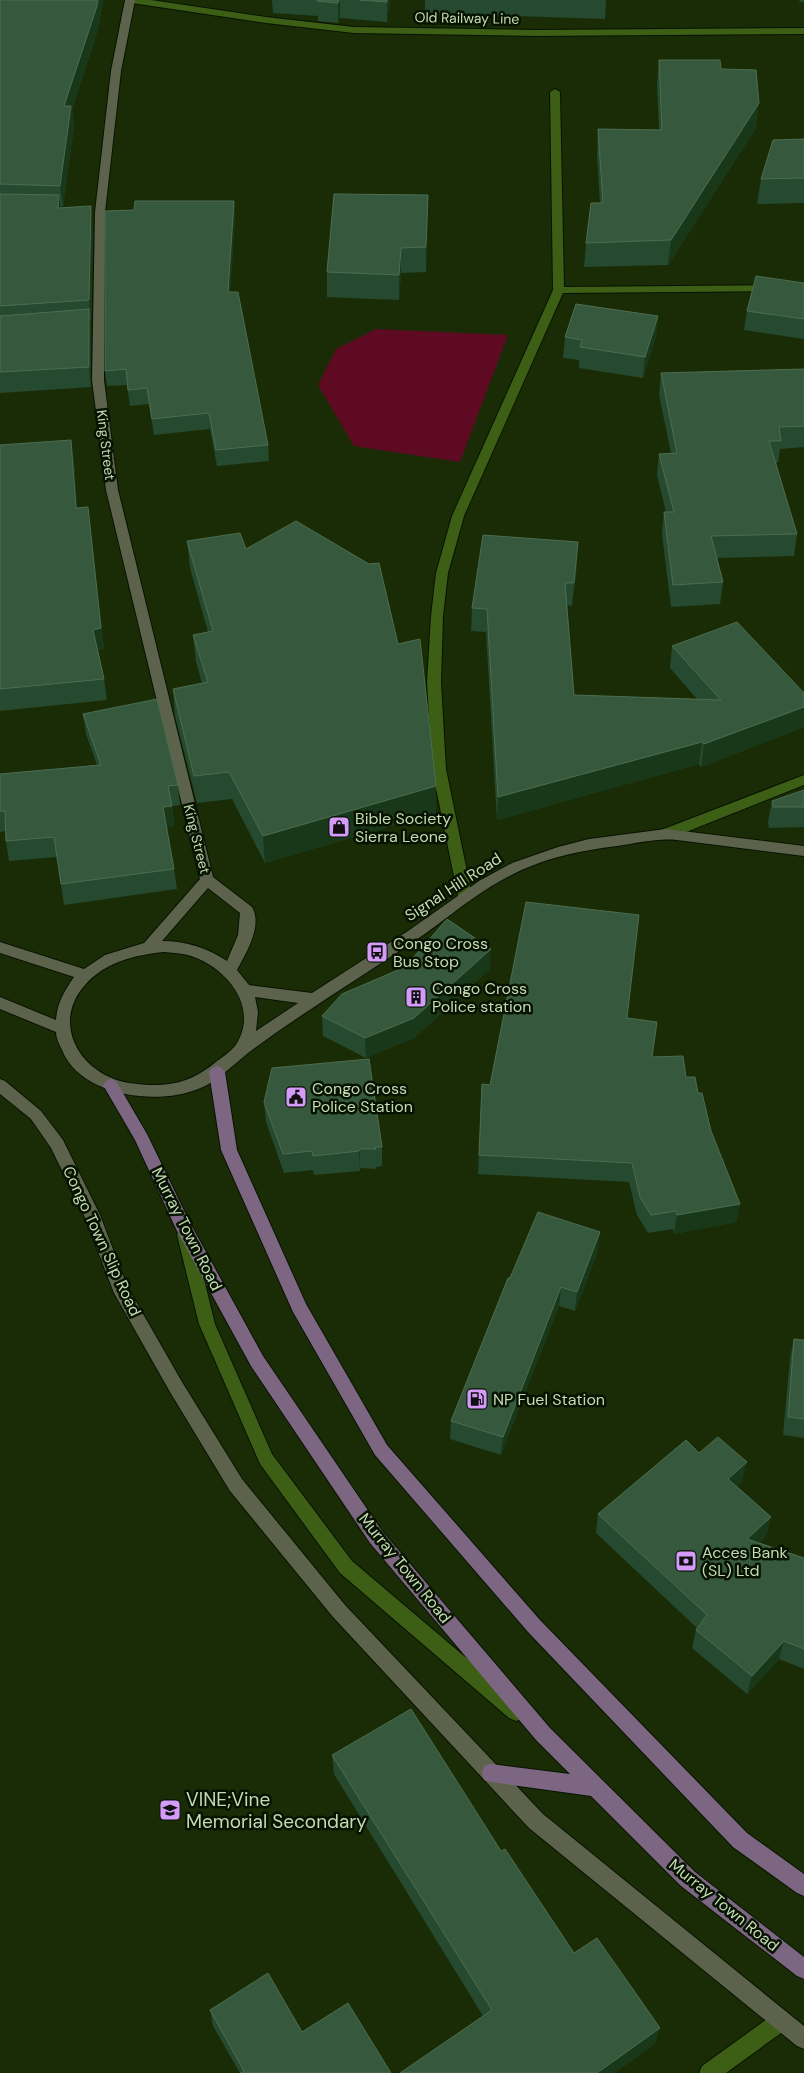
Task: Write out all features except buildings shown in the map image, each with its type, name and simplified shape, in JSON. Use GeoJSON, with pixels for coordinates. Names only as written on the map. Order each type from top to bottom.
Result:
{"type":"FeatureCollection","features":[{"type":"Feature","properties":{"kind":"main road","name":"King Street"},"geometry":{"type":"LineString","coordinates":[[131,0],[116,71],[96,212],[93,325],[98,380],[112,490],[144,627],[208,880],[247,912],[249,924],[247,935],[230,970]]}},
{"type":"Feature","properties":{"kind":"main road","name":"Signal Hill Road"},"geometry":{"type":"LineString","coordinates":[[238,1052],[313,999],[412,935],[465,896],[510,870],[577,846],[666,834],[804,851]]}},
{"type":"Feature","properties":{"kind":"main road","name":"King Street"},"geometry":{"type":"LineString","coordinates":[[148,948],[208,880]]}},
{"type":"Feature","properties":{"kind":"main road"},"geometry":{"type":"LineString","coordinates":[[0,947],[86,975]]}},
{"type":"Feature","properties":{"kind":"main road"},"geometry":{"type":"LineString","coordinates":[[148,948],[179,948],[207,956],[230,970],[245,990],[251,1010],[249,1032],[238,1052],[216,1072],[193,1085],[165,1091],[136,1092],[111,1085],[85,1071],[69,1051],[62,1028],[64,1009],[72,990],[86,975],[105,962],[126,953],[148,948]]}},
{"type":"Feature","properties":{"kind":"main road"},"geometry":{"type":"LineString","coordinates":[[245,990],[313,999]]}},
{"type":"Feature","properties":{"kind":"main road"},"geometry":{"type":"LineString","coordinates":[[0,1004],[62,1028]]}},
{"type":"Feature","properties":{"kind":"main road"},"geometry":{"type":"LineString","coordinates":[[216,1072],[229,1150],[299,1307],[381,1450],[534,1626],[740,1840],[804,1886]]}},
{"type":"Feature","properties":{"kind":"main road","name":"Murray Town Road"},"geometry":{"type":"LineString","coordinates":[[111,1085],[142,1138],[182,1224],[257,1361],[376,1537],[543,1734],[688,1879],[804,1969]]}},
{"type":"Feature","properties":{"kind":"main road","name":"Congo Town Slip Road"},"geometry":{"type":"LineString","coordinates":[[0,1086],[36,1115],[57,1144],[92,1215],[120,1288],[176,1387],[236,1485],[339,1611],[536,1821],[804,2039]]}},
{"type":"Feature","properties":{"kind":"main road"},"geometry":{"type":"LineString","coordinates":[[491,1772],[597,1788]]}},
{"type":"Feature","properties":{"kind":"street","name":"Old Railway Line"},"geometry":{"type":"LineString","coordinates":[[131,0],[266,20],[354,30],[535,33],[804,31]]}},
{"type":"Feature","properties":{"kind":"street"},"geometry":{"type":"LineString","coordinates":[[465,896],[439,769],[434,682],[437,616],[442,572],[458,516],[559,290],[555,92]]}},
{"type":"Feature","properties":{"kind":"street"},"geometry":{"type":"LineString","coordinates":[[559,290],[804,288]]}},
{"type":"Feature","properties":{"kind":"street"},"geometry":{"type":"LineString","coordinates":[[666,834],[804,780]]}},
{"type":"Feature","properties":{"kind":"street"},"geometry":{"type":"LineString","coordinates":[[182,1224],[207,1324],[266,1459],[346,1567],[543,1734]]}},
{"type":"Feature","properties":{"kind":"street"},"geometry":{"type":"LineString","coordinates":[[709,2073],[782,2021]]}},
{"type":"Feature","properties":{"kind":"shaded area"},"geometry":{"type":"Polygon","coordinates":[[[376,329],[508,335],[460,462],[354,446],[318,385],[336,349],[376,329]]]}},
{"type":"Feature","properties":{"kind":"place","name":"Bible Society Sierra Leone"},"geometry":{"type":"Point","coordinates":[339,827]}},
{"type":"Feature","properties":{"kind":"place","name":"Congo Cross Bus Stop"},"geometry":{"type":"Point","coordinates":[377,952]}},
{"type":"Feature","properties":{"kind":"place","name":"Congo Cross Police station"},"geometry":{"type":"Point","coordinates":[416,997]}},
{"type":"Feature","properties":{"kind":"place","name":"Congo Cross Police Station"},"geometry":{"type":"Point","coordinates":[296,1097]}},
{"type":"Feature","properties":{"kind":"place","name":"NP Fuel Station"},"geometry":{"type":"Point","coordinates":[477,1399]}},
{"type":"Feature","properties":{"kind":"place","name":"Acces Bank (SL) Ltd"},"geometry":{"type":"Point","coordinates":[686,1561]}},
{"type":"Feature","properties":{"kind":"place","name":"VINE;Vine Memorial Secondary"},"geometry":{"type":"Point","coordinates":[170,1810]}}]}
